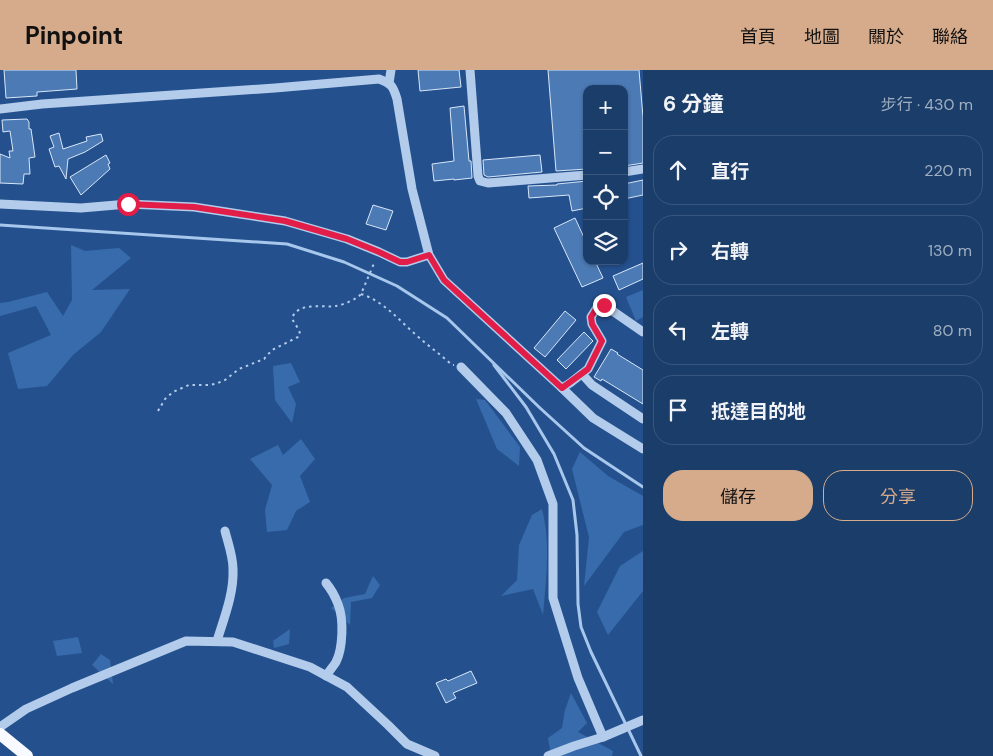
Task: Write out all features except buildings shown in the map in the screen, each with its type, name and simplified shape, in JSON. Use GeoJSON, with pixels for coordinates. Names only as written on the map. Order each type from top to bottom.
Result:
{"type":"FeatureCollection","features":[{"type":"Feature","properties":{"kind":"main road"},"geometry":{"type":"LineString","coordinates":[[0,734],[26,756]]}},
{"type":"Feature","properties":{"kind":"street"},"geometry":{"type":"LineString","coordinates":[[389,83],[391,70]]}},
{"type":"Feature","properties":{"kind":"street"},"geometry":{"type":"LineString","coordinates":[[470,70],[478,176],[480,181],[488,183],[583,175]]}},
{"type":"Feature","properties":{"kind":"street"},"geometry":{"type":"LineString","coordinates":[[0,109],[42,104],[379,79],[389,83],[393,87],[397,99],[412,189],[429,255],[444,280],[593,418],[643,449]]}},
{"type":"Feature","properties":{"kind":"street"},"geometry":{"type":"LineString","coordinates":[[628,171],[643,169]]}},
{"type":"Feature","properties":{"kind":"street"},"geometry":{"type":"LineString","coordinates":[[0,204],[81,208],[128,204],[194,207],[285,221],[347,239],[404,263],[429,255]]}},
{"type":"Feature","properties":{"kind":"street"},"geometry":{"type":"LineString","coordinates":[[562,388],[588,369],[602,341],[592,324],[591,317],[598,306],[604,305],[643,332]]}},
{"type":"Feature","properties":{"kind":"street"},"geometry":{"type":"LineString","coordinates":[[461,367],[506,413],[537,460],[553,504],[553,598],[578,678],[603,737]]}},
{"type":"Feature","properties":{"kind":"street"},"geometry":{"type":"LineString","coordinates":[[582,374],[592,385],[643,419]]}},
{"type":"Feature","properties":{"kind":"street"},"geometry":{"type":"LineString","coordinates":[[217,642],[233,585],[233,568],[225,531]]}},
{"type":"Feature","properties":{"kind":"street"},"geometry":{"type":"LineString","coordinates":[[326,583],[339,605],[342,620],[340,648],[336,662],[326,676]]}},
{"type":"Feature","properties":{"kind":"street"},"geometry":{"type":"LineString","coordinates":[[0,727],[26,709],[186,641],[234,642],[310,667],[347,687],[406,744],[435,756]]}},
{"type":"Feature","properties":{"kind":"street"},"geometry":{"type":"LineString","coordinates":[[548,756],[603,737],[643,720]]}},
{"type":"Feature","properties":{"kind":"path"},"geometry":{"type":"LineString","coordinates":[[158,411],[165,399],[174,392],[189,385],[210,386],[225,380],[239,369],[262,361],[272,350],[298,337],[300,332],[292,318],[296,312],[308,307],[344,305],[358,298],[379,252]]}},
{"type":"Feature","properties":{"kind":"path"},"geometry":{"type":"LineString","coordinates":[[361,294],[389,310],[452,365],[461,367]]}},
{"type":"Feature","properties":{"kind":"shaded area"},"geometry":{"type":"Polygon","coordinates":[[[71,245],[85,251],[119,248],[131,258],[92,290],[130,289],[101,332],[73,355],[47,386],[18,389],[8,353],[51,335],[36,306],[0,316],[0,303],[47,292],[63,316],[72,300],[71,245]]]}},
{"type":"Feature","properties":{"kind":"shaded area"},"geometry":{"type":"Polygon","coordinates":[[[643,290],[643,317],[636,321],[626,297],[643,290]]]}},
{"type":"Feature","properties":{"kind":"shaded area"},"geometry":{"type":"Polygon","coordinates":[[[291,363],[300,382],[288,387],[296,404],[292,423],[275,400],[273,366],[291,363]]]}},
{"type":"Feature","properties":{"kind":"shaded area"},"geometry":{"type":"Polygon","coordinates":[[[476,399],[485,400],[520,447],[519,466],[497,449],[476,399]]]}},
{"type":"Feature","properties":{"kind":"shaded area"},"geometry":{"type":"Polygon","coordinates":[[[301,439],[315,459],[300,476],[310,502],[296,511],[287,530],[267,532],[265,510],[272,485],[250,459],[278,445],[283,455],[301,439]]]}},
{"type":"Feature","properties":{"kind":"shaded area"},"geometry":{"type":"Polygon","coordinates":[[[580,452],[608,476],[643,496],[643,525],[624,532],[584,586],[589,537],[572,469],[580,452]]]}},
{"type":"Feature","properties":{"kind":"shaded area"},"geometry":{"type":"Polygon","coordinates":[[[542,509],[547,548],[543,615],[533,589],[501,596],[517,580],[519,545],[532,515],[542,509]]]}},
{"type":"Feature","properties":{"kind":"shaded area"},"geometry":{"type":"Polygon","coordinates":[[[643,551],[643,591],[608,635],[597,612],[620,566],[643,551]]]}},
{"type":"Feature","properties":{"kind":"shaded area"},"geometry":{"type":"Polygon","coordinates":[[[373,576],[380,585],[372,598],[351,602],[350,625],[331,608],[344,598],[365,594],[373,576]]]}},
{"type":"Feature","properties":{"kind":"shaded area"},"geometry":{"type":"Polygon","coordinates":[[[290,629],[289,644],[274,648],[273,641],[290,629]]]}},
{"type":"Feature","properties":{"kind":"shaded area"},"geometry":{"type":"Polygon","coordinates":[[[78,637],[82,653],[57,656],[53,641],[78,637]]]}},
{"type":"Feature","properties":{"kind":"shaded area"},"geometry":{"type":"Polygon","coordinates":[[[101,654],[110,660],[113,684],[92,665],[101,654]]]}},
{"type":"Feature","properties":{"kind":"shaded area"},"geometry":{"type":"Polygon","coordinates":[[[571,693],[587,723],[578,732],[613,751],[612,756],[551,756],[548,738],[562,728],[565,710],[571,693]]]}},
{"type":"Feature","properties":{"kind":"waterway"},"geometry":{"type":"LineString","coordinates":[[0,225],[287,244],[344,262],[397,286],[447,318],[584,448],[643,487]]}},
{"type":"Feature","properties":{"kind":"waterway"},"geometry":{"type":"LineString","coordinates":[[494,365],[526,407],[554,454],[573,500],[577,535],[578,604],[581,627],[641,756]]}},
{"type":"Feature","properties":{"kind":"route"},"geometry":{"type":"LineString","coordinates":[[128,204],[194,207],[285,221],[347,239],[404,263],[429,255],[444,280],[562,388],[588,369],[602,341],[592,324],[591,317],[598,306],[604,305]]}}]}
